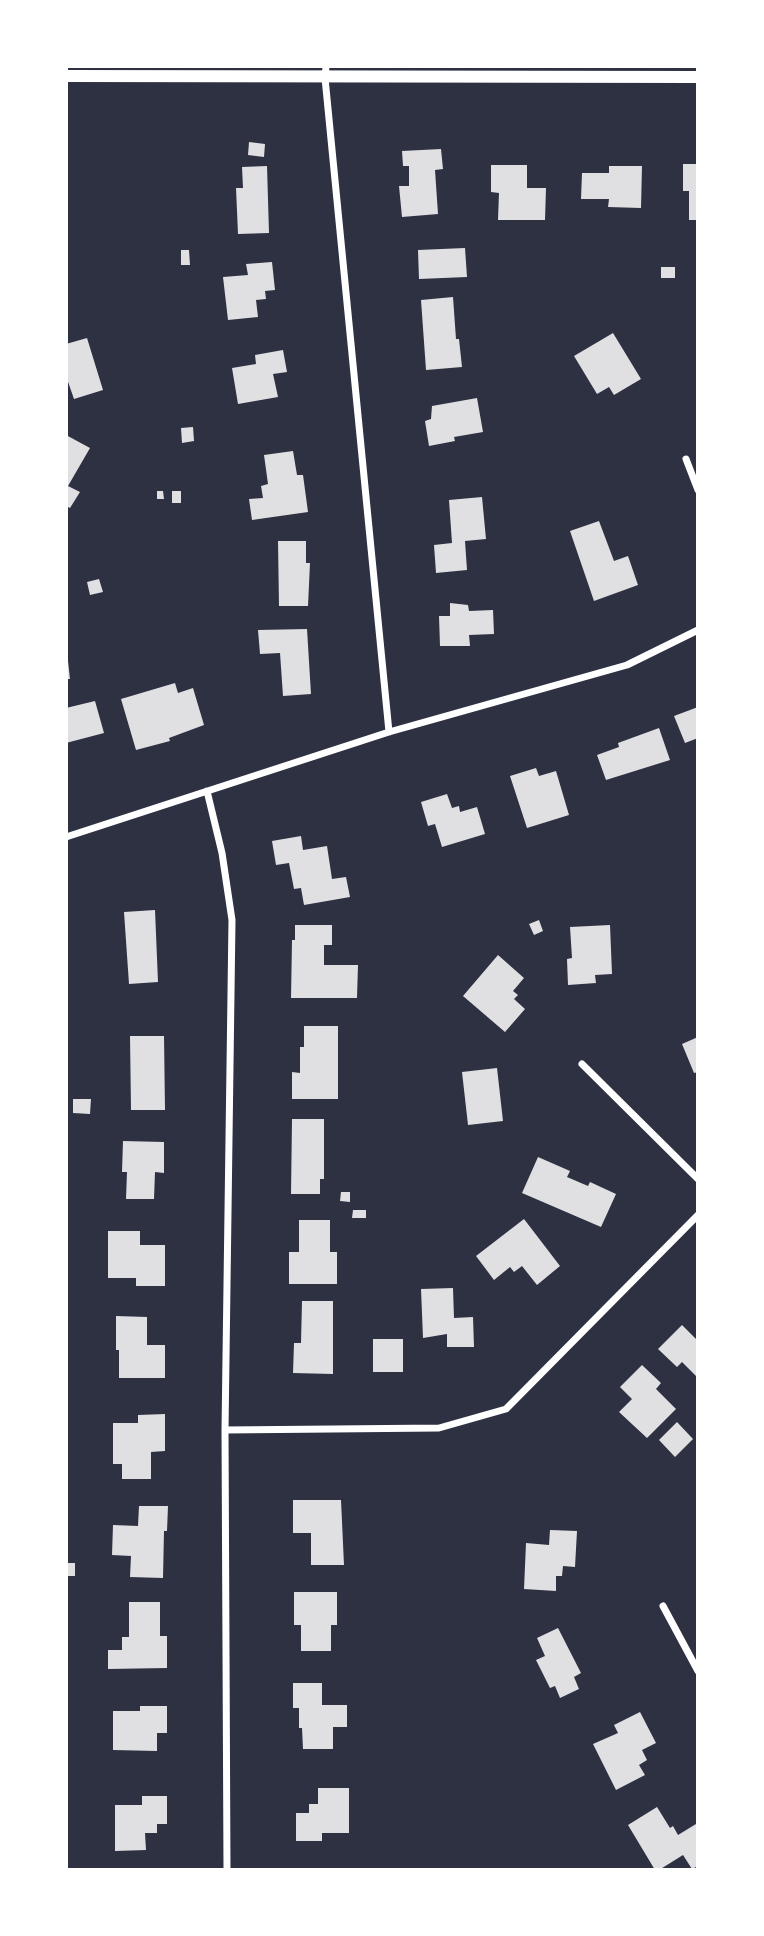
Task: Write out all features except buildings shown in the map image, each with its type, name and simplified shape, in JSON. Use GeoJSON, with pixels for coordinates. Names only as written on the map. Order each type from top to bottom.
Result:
{"type":"FeatureCollection","features":[{"type":"Feature","properties":{"kind":"street"},"geometry":{"type":"LineString","coordinates":[[66,76],[325,72],[698,77]]}},
{"type":"Feature","properties":{"kind":"street"},"geometry":{"type":"LineString","coordinates":[[325,72],[389,732]]}},
{"type":"Feature","properties":{"kind":"street"},"geometry":{"type":"LineString","coordinates":[[686,459],[698,490]]}},
{"type":"Feature","properties":{"kind":"street"},"geometry":{"type":"LineString","coordinates":[[66,837],[389,732],[626,665],[698,630]]}},
{"type":"Feature","properties":{"kind":"street"},"geometry":{"type":"LineString","coordinates":[[207,791],[222,853],[232,920],[225,1430],[227,1870]]}},
{"type":"Feature","properties":{"kind":"street"},"geometry":{"type":"LineString","coordinates":[[582,1064],[698,1179]]}},
{"type":"Feature","properties":{"kind":"street"},"geometry":{"type":"LineString","coordinates":[[225,1430],[439,1428],[506,1409],[698,1214]]}},
{"type":"Feature","properties":{"kind":"street"},"geometry":{"type":"LineString","coordinates":[[663,1606],[698,1671]]}}]}
